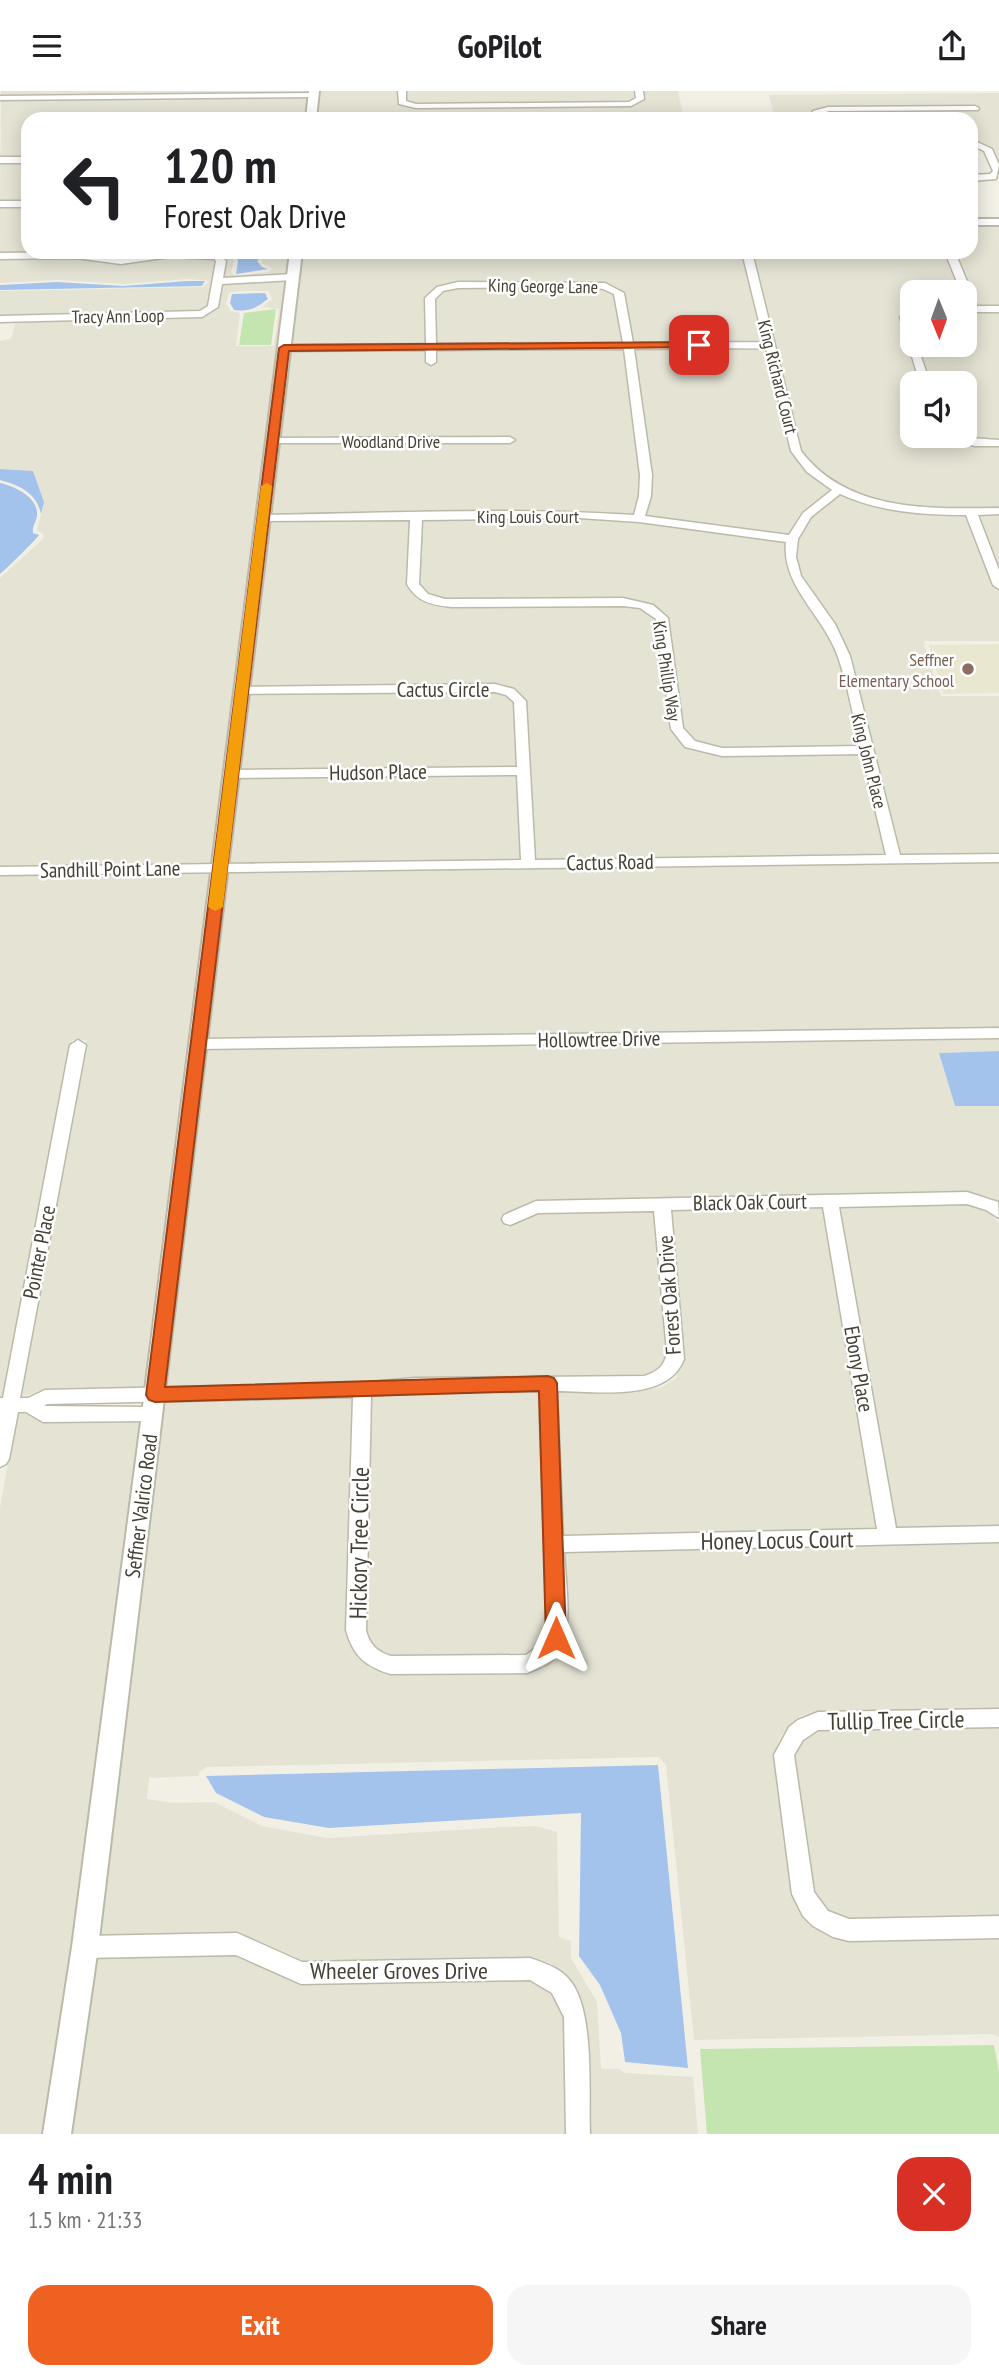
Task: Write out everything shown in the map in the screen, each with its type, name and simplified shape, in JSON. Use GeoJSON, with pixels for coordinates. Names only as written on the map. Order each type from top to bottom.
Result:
{"type":"FeatureCollection","features":[{"type":"Feature","properties":{"kind":"street"},"geometry":{"type":"LineString","coordinates":[[401,91],[402,102],[416,106],[631,104],[640,99],[639,91]]}},
{"type":"Feature","properties":{"kind":"street"},"geometry":{"type":"LineString","coordinates":[[0,99],[102,94],[314,93],[312,112]]}},
{"type":"Feature","properties":{"kind":"street"},"geometry":{"type":"LineString","coordinates":[[819,112],[828,109],[975,108]]}},
{"type":"Feature","properties":{"kind":"street"},"geometry":{"type":"LineString","coordinates":[[978,145],[988,149],[998,171],[993,177],[978,178]]}},
{"type":"Feature","properties":{"kind":"street"},"geometry":{"type":"LineString","coordinates":[[0,160],[21,160]]}},
{"type":"Feature","properties":{"kind":"street"},"geometry":{"type":"LineString","coordinates":[[0,204],[21,204]]}},
{"type":"Feature","properties":{"kind":"street"},"geometry":{"type":"LineString","coordinates":[[978,222],[999,222]]}},
{"type":"Feature","properties":{"kind":"street"},"geometry":{"type":"LineString","coordinates":[[0,256],[21,256]]}},
{"type":"Feature","properties":{"kind":"street"},"geometry":{"type":"LineString","coordinates":[[106,259],[135,259]]}},
{"type":"Feature","properties":{"kind":"street"},"geometry":{"type":"LineString","coordinates":[[219,259],[217,284],[292,281]]}},
{"type":"Feature","properties":{"kind":"street","name":"Seffner Valrico Road"},"geometry":{"type":"LineString","coordinates":[[57,2134],[85,1947],[154,1404],[295,259]]}},
{"type":"Feature","properties":{"kind":"street","name":"King Richard Court"},"geometry":{"type":"LineString","coordinates":[[749,259],[796,451],[813,472],[840,489],[869,500],[901,507],[999,512]]}},
{"type":"Feature","properties":{"kind":"street"},"geometry":{"type":"LineString","coordinates":[[952,259],[959,280]]}},
{"type":"Feature","properties":{"kind":"street","name":"Tracy Ann Loop"},"geometry":{"type":"LineString","coordinates":[[0,319],[202,314],[213,307],[217,284]]}},
{"type":"Feature","properties":{"kind":"street","name":"King George Lane"},"geometry":{"type":"LineString","coordinates":[[431,362],[430,298],[434,292],[448,286],[591,284],[612,288],[622,298],[646,475],[645,496],[639,519]]}},
{"type":"Feature","properties":{"kind":"street"},"geometry":{"type":"LineString","coordinates":[[977,309],[999,309]]}},
{"type":"Feature","properties":{"kind":"street"},"geometry":{"type":"LineString","coordinates":[[284,348],[769,345]]}},
{"type":"Feature","properties":{"kind":"street","name":"Woodland Drive"},"geometry":{"type":"LineString","coordinates":[[272,442],[510,440]]}},
{"type":"Feature","properties":{"kind":"street"},"geometry":{"type":"LineString","coordinates":[[977,443],[999,443]]}},
{"type":"Feature","properties":{"kind":"street"},"geometry":{"type":"LineString","coordinates":[[792,540],[807,515],[840,489]]}},
{"type":"Feature","properties":{"kind":"street"},"geometry":{"type":"LineString","coordinates":[[971,512],[999,585]]}},
{"type":"Feature","properties":{"kind":"street","name":"King Louis Court"},"geometry":{"type":"LineString","coordinates":[[263,518],[579,515],[639,519],[792,540]]}},
{"type":"Feature","properties":{"kind":"street","name":"King Phillip Way"},"geometry":{"type":"LineString","coordinates":[[416,516],[413,584],[425,599],[451,603],[623,602],[638,603],[657,612],[662,618],[677,729],[690,744],[722,752],[865,750]]}},
{"type":"Feature","properties":{"kind":"street","name":"King John Place"},"geometry":{"type":"LineString","coordinates":[[792,540],[790,557],[795,576],[829,624],[844,656],[894,859]]}},
{"type":"Feature","properties":{"kind":"street","name":"Cactus Circle"},"geometry":{"type":"LineString","coordinates":[[241,691],[503,689],[520,701],[528,863]]}},
{"type":"Feature","properties":{"kind":"street","name":"Hudson Place"},"geometry":{"type":"LineString","coordinates":[[231,774],[524,771]]}},
{"type":"Feature","properties":{"kind":"street","name":"Cactus Road"},"geometry":{"type":"LineString","coordinates":[[220,868],[999,858]]}},
{"type":"Feature","properties":{"kind":"street","name":"Sandhill Point Lane"},"geometry":{"type":"LineString","coordinates":[[0,871],[220,868]]}},
{"type":"Feature","properties":{"kind":"street","name":"Hollowtree Drive"},"geometry":{"type":"LineString","coordinates":[[199,1044],[999,1033]]}},
{"type":"Feature","properties":{"kind":"street","name":"Pointer Place"},"geometry":{"type":"LineString","coordinates":[[0,1459],[5,1405],[78,1045]]}},
{"type":"Feature","properties":{"kind":"street","name":"Black Oak Court"},"geometry":{"type":"LineString","coordinates":[[510,1219],[536,1207],[662,1203],[967,1198],[995,1209]]}},
{"type":"Feature","properties":{"kind":"street","name":"Ebony Place"},"geometry":{"type":"LineString","coordinates":[[830,1201],[888,1538]]}},
{"type":"Feature","properties":{"kind":"street","name":"Forest Oak Drive"},"geometry":{"type":"LineString","coordinates":[[5,1405],[30,1405],[43,1415],[414,1385],[644,1383],[659,1379],[669,1373],[675,1363],[676,1352],[662,1203]]}},
{"type":"Feature","properties":{"kind":"street","name":"Hickory Tree Circle"},"geometry":{"type":"LineString","coordinates":[[362,1390],[356,1630],[359,1643],[366,1654],[391,1665],[527,1664],[542,1658],[551,1649],[556,1638],[548,1383]]}},
{"type":"Feature","properties":{"kind":"street","name":"Honey Locus Court"},"geometry":{"type":"LineString","coordinates":[[554,1544],[999,1534]]}},
{"type":"Feature","properties":{"kind":"street","name":"Tullip Tree Circle"},"geometry":{"type":"LineString","coordinates":[[999,1719],[818,1721],[804,1725],[795,1733],[784,1755],[803,1894],[810,1910],[820,1919],[833,1927],[849,1930],[999,1927]]}},
{"type":"Feature","properties":{"kind":"street","name":"Wheeler Groves Drive"},"geometry":{"type":"LineString","coordinates":[[85,1947],[237,1944],[301,1972],[530,1969],[547,1974],[562,1985],[575,2017],[578,2134]]}},
{"type":"Feature","properties":{"kind":"shaded area"},"geometry":{"type":"Polygon","coordinates":[[[1,91],[311,91],[308,112],[21,112],[21,202],[0,202],[1,91]]]}},
{"type":"Feature","properties":{"kind":"shaded area"},"geometry":{"type":"Polygon","coordinates":[[[318,91],[398,91],[398,103],[416,108],[632,106],[644,100],[643,91],[678,91],[682,112],[316,112],[318,91]]]}},
{"type":"Feature","properties":{"kind":"shaded area"},"geometry":{"type":"Polygon","coordinates":[[[405,91],[635,91],[636,98],[629,103],[418,104],[406,101],[405,91]]]}},
{"type":"Feature","properties":{"kind":"shaded area"},"geometry":{"type":"Polygon","coordinates":[[[999,93],[999,165],[989,146],[978,143],[978,112],[826,112],[979,110],[978,107],[827,108],[812,112],[773,112],[769,95],[999,93]]]}},
{"type":"Feature","properties":{"kind":"shaded area"},"geometry":{"type":"Polygon","coordinates":[[[0,206],[21,206],[21,259],[233,259],[231,272],[235,276],[268,272],[272,269],[262,263],[262,259],[290,259],[214,863],[0,867],[0,578],[43,539],[43,534],[37,530],[44,502],[33,471],[0,469],[0,341],[11,339],[16,321],[0,320],[0,291],[203,287],[209,281],[187,279],[124,284],[58,280],[0,283],[0,206]],[[268,291],[229,293],[226,304],[231,311],[240,313],[236,346],[274,346],[279,309],[262,307],[272,299],[268,291]]]}},
{"type":"Feature","properties":{"kind":"shaded area"},"geometry":{"type":"Polygon","coordinates":[[[978,224],[999,224],[999,307],[977,306],[977,280],[965,280],[957,259],[978,259],[978,224]]]}},
{"type":"Feature","properties":{"kind":"shaded area"},"geometry":{"type":"Polygon","coordinates":[[[299,259],[744,259],[764,342],[633,343],[623,292],[607,284],[590,282],[445,285],[430,291],[426,298],[426,345],[289,346],[299,259]]]}},
{"type":"Feature","properties":{"kind":"shaded area"},"geometry":{"type":"Polygon","coordinates":[[[753,259],[948,259],[957,280],[900,280],[900,357],[913,357],[917,371],[900,371],[900,448],[977,448],[977,444],[999,445],[999,508],[902,505],[844,487],[817,471],[801,450],[753,259]]]}},
{"type":"Feature","properties":{"kind":"shaded area"},"geometry":{"type":"Polygon","coordinates":[[[458,288],[603,288],[615,294],[624,343],[435,344],[435,299],[443,291],[458,288]]]}},
{"type":"Feature","properties":{"kind":"shaded area"},"geometry":{"type":"Polygon","coordinates":[[[977,311],[999,311],[999,440],[977,440],[977,371],[926,371],[921,357],[977,357],[977,311]]]}},
{"type":"Feature","properties":{"kind":"shaded area"},"geometry":{"type":"Polygon","coordinates":[[[765,347],[791,451],[808,473],[834,489],[803,513],[789,536],[645,516],[651,475],[634,348],[765,347]]]}},
{"type":"Feature","properties":{"kind":"shaded area"},"geometry":{"type":"Polygon","coordinates":[[[625,348],[641,475],[640,495],[634,515],[579,512],[269,515],[277,444],[515,442],[514,437],[278,439],[289,350],[426,349],[427,365],[436,364],[436,349],[625,348]]]}},
{"type":"Feature","properties":{"kind":"shaded area"},"geometry":{"type":"Polygon","coordinates":[[[842,493],[867,503],[966,515],[991,582],[999,590],[999,641],[925,641],[924,645],[941,696],[999,696],[999,854],[899,854],[849,655],[800,575],[796,558],[798,540],[812,517],[842,493]]]}},
{"type":"Feature","properties":{"kind":"shaded area"},"geometry":{"type":"Polygon","coordinates":[[[977,515],[999,515],[999,573],[977,515]]]}},
{"type":"Feature","properties":{"kind":"shaded area"},"geometry":{"type":"Polygon","coordinates":[[[579,518],[638,522],[786,542],[785,558],[789,576],[823,624],[838,656],[858,746],[722,747],[694,741],[683,728],[667,618],[661,610],[641,601],[624,598],[451,600],[438,599],[422,591],[419,583],[421,519],[579,518]]]}},
{"type":"Feature","properties":{"kind":"shaded area"},"geometry":{"type":"Polygon","coordinates":[[[411,519],[408,584],[412,594],[422,602],[451,607],[623,605],[646,610],[656,619],[671,729],[677,739],[688,748],[722,756],[860,754],[886,854],[535,859],[526,701],[514,689],[494,685],[248,687],[268,521],[411,519]]]}},
{"type":"Feature","properties":{"kind":"shaded area","name":"Seffner Elementary School"},"geometry":{"type":"Polygon","coordinates":[[[999,644],[999,693],[943,694],[929,645],[999,644]]]}},
{"type":"Feature","properties":{"kind":"shaded area"},"geometry":{"type":"Polygon","coordinates":[[[494,692],[506,695],[514,702],[518,766],[238,770],[247,695],[494,692]]]}},
{"type":"Feature","properties":{"kind":"shaded area"},"geometry":{"type":"Polygon","coordinates":[[[518,775],[522,859],[227,863],[237,778],[518,775]]]}},
{"type":"Feature","properties":{"kind":"shaded area"},"geometry":{"type":"Polygon","coordinates":[[[999,863],[999,1028],[207,1039],[226,872],[999,863]]]}},
{"type":"Feature","properties":{"kind":"shaded area"},"geometry":{"type":"Polygon","coordinates":[[[213,872],[148,1387],[46,1390],[19,1397],[86,1040],[72,1040],[3,1398],[0,1398],[0,876],[213,872]]]}},
{"type":"Feature","properties":{"kind":"shaded area"},"geometry":{"type":"Polygon","coordinates":[[[999,1039],[999,1051],[939,1053],[955,1106],[999,1106],[999,1202],[991,1197],[966,1192],[536,1200],[500,1216],[507,1228],[538,1213],[655,1210],[667,1360],[655,1372],[643,1375],[415,1378],[362,1383],[164,1387],[206,1050],[999,1039]]]}},
{"type":"Feature","properties":{"kind":"shaded area"},"geometry":{"type":"Polygon","coordinates":[[[968,1205],[988,1211],[999,1223],[999,1525],[895,1529],[839,1207],[968,1205]]]}},
{"type":"Feature","properties":{"kind":"shaded area"},"geometry":{"type":"Polygon","coordinates":[[[824,1207],[878,1529],[563,1535],[556,1391],[647,1390],[662,1387],[675,1379],[683,1364],[670,1210],[824,1207]]]}},
{"type":"Feature","properties":{"kind":"shaded area"},"geometry":{"type":"Polygon","coordinates":[[[540,1391],[548,1626],[544,1644],[526,1655],[393,1656],[381,1653],[367,1639],[365,1628],[371,1397],[415,1393],[540,1391]]]}},
{"type":"Feature","properties":{"kind":"shaded area"},"geometry":{"type":"Polygon","coordinates":[[[354,1398],[347,1632],[350,1645],[359,1659],[372,1669],[389,1674],[528,1674],[548,1665],[560,1654],[566,1640],[563,1552],[999,1543],[999,1709],[817,1711],[800,1716],[789,1725],[779,1739],[775,1756],[794,1898],[803,1917],[829,1937],[850,1941],[999,1938],[999,2037],[992,2034],[694,2040],[666,1765],[659,1757],[207,1767],[200,1771],[198,1776],[149,1778],[147,1799],[173,1803],[214,1802],[262,1826],[327,1838],[536,1826],[557,1832],[559,1937],[571,1941],[571,1958],[597,2002],[601,2069],[693,2077],[698,2134],[589,2134],[585,2017],[579,1994],[570,1979],[550,1963],[529,1957],[304,1961],[238,1932],[97,1935],[163,1402],[354,1398]]]}},
{"type":"Feature","properties":{"kind":"shaded area"},"geometry":{"type":"Polygon","coordinates":[[[17,1413],[27,1414],[42,1423],[143,1422],[75,1947],[46,2134],[0,2134],[0,1508],[17,1413]]]}},
{"type":"Feature","properties":{"kind":"shaded area"},"geometry":{"type":"Polygon","coordinates":[[[999,1728],[999,1915],[848,1918],[835,1916],[825,1910],[812,1892],[794,1757],[803,1741],[820,1731],[999,1728]]]}},
{"type":"Feature","properties":{"kind":"shaded area"},"geometry":{"type":"Polygon","coordinates":[[[234,1955],[300,1984],[529,1981],[543,1985],[554,1993],[564,2018],[568,2134],[68,2134],[94,1958],[234,1955]]]}},
{"type":"Feature","properties":{"kind":"green space"},"geometry":{"type":"Polygon","coordinates":[[[276,309],[271,345],[239,345],[244,313],[276,309]]]}},
{"type":"Feature","properties":{"kind":"green space"},"geometry":{"type":"Polygon","coordinates":[[[994,2045],[999,2072],[999,2134],[707,2134],[700,2049],[994,2045]]]}},
{"type":"Feature","properties":{"kind":"water"},"geometry":{"type":"Polygon","coordinates":[[[237,259],[259,259],[257,261],[262,267],[268,269],[236,274],[237,259]]]}},
{"type":"Feature","properties":{"kind":"water"},"geometry":{"type":"Polygon","coordinates":[[[205,281],[202,286],[0,290],[0,285],[57,282],[123,286],[205,281]]]}},
{"type":"Feature","properties":{"kind":"water"},"geometry":{"type":"Polygon","coordinates":[[[265,293],[268,299],[249,310],[234,310],[230,303],[232,294],[265,293]]]}},
{"type":"Feature","properties":{"kind":"water"},"geometry":{"type":"Polygon","coordinates":[[[0,469],[33,471],[44,502],[41,514],[31,495],[14,484],[0,480],[0,469]]]}},
{"type":"Feature","properties":{"kind":"water"},"geometry":{"type":"Polygon","coordinates":[[[0,483],[18,490],[34,503],[37,516],[33,533],[39,535],[0,574],[0,483]]]}},
{"type":"Feature","properties":{"kind":"water"},"geometry":{"type":"Polygon","coordinates":[[[999,1051],[999,1106],[955,1106],[939,1053],[999,1051]]]}},
{"type":"Feature","properties":{"kind":"water"},"geometry":{"type":"Polygon","coordinates":[[[658,1765],[688,2068],[625,2062],[621,2033],[600,1985],[579,1956],[581,1813],[329,1828],[264,1817],[216,1793],[206,1776],[658,1765]]]}},
{"type":"Feature","properties":{"kind":"slow traffic"},"geometry":{"type":"LineString","coordinates":[[215,907],[267,486]]}},
{"type":"Feature","properties":{"kind":"place","name":"Seffner Elementary School"},"geometry":{"type":"Point","coordinates":[968,669]}},
{"type":"Feature","properties":{"kind":"route"},"geometry":{"type":"LineString","coordinates":[[556,1638],[548,1383],[155,1395],[284,348],[699,345]]}}]}
